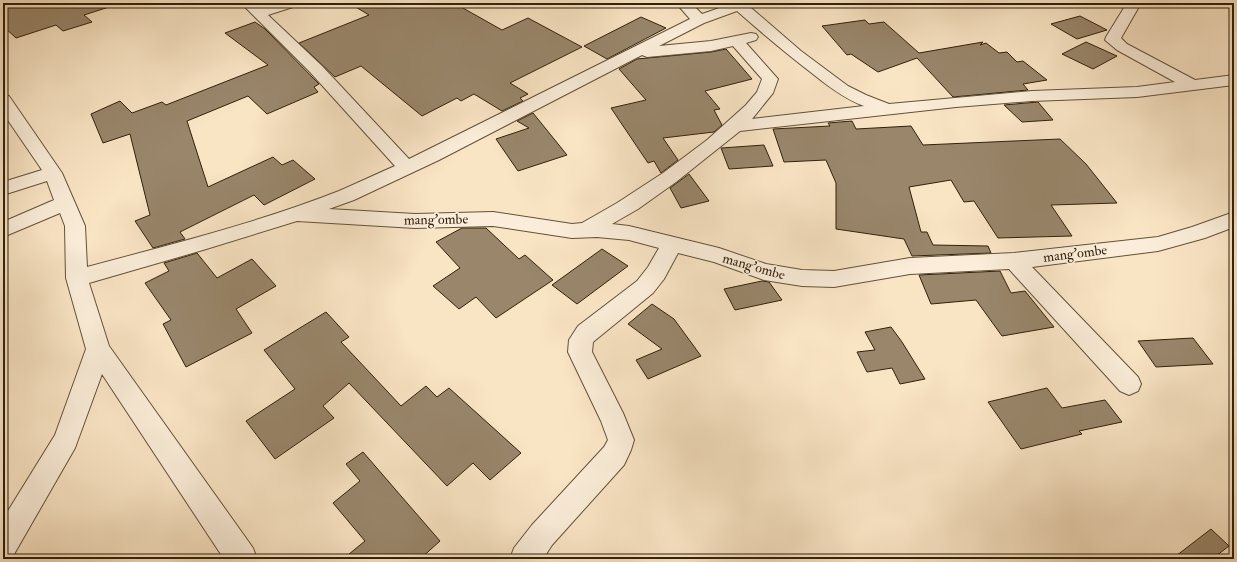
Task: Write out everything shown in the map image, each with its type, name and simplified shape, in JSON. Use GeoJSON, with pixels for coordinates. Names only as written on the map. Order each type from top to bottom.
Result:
{"type":"FeatureCollection","features":[{"type":"Feature","properties":{"kind":"street"},"geometry":{"type":"LineString","coordinates":[[254,8],[291,3]]}},
{"type":"Feature","properties":{"kind":"street"},"geometry":{"type":"LineString","coordinates":[[683,3],[699,20]]}},
{"type":"Feature","properties":{"kind":"street"},"geometry":{"type":"LineString","coordinates":[[1134,3],[1113,37],[1113,40],[1122,47],[1194,86]]}},
{"type":"Feature","properties":{"kind":"street"},"geometry":{"type":"LineString","coordinates":[[77,278],[196,245],[296,214],[347,195],[407,168],[699,20],[743,4],[796,54],[842,89],[860,99],[890,109]]}},
{"type":"Feature","properties":{"kind":"street"},"geometry":{"type":"LineString","coordinates":[[254,8],[316,69],[407,168]]}},
{"type":"Feature","properties":{"kind":"street"},"geometry":{"type":"LineString","coordinates":[[634,53],[711,46],[769,30]]}},
{"type":"Feature","properties":{"kind":"street"},"geometry":{"type":"LineString","coordinates":[[584,231],[637,201],[695,159],[737,126],[760,99],[770,84],[770,79],[737,40]]}},
{"type":"Feature","properties":{"kind":"street"},"geometry":{"type":"LineString","coordinates":[[737,126],[890,109],[1032,96],[1137,92],[1234,80]]}},
{"type":"Feature","properties":{"kind":"street"},"geometry":{"type":"LineString","coordinates":[[3,100],[53,173],[75,226],[77,278],[98,350],[242,559]]}},
{"type":"Feature","properties":{"kind":"street"},"geometry":{"type":"LineString","coordinates":[[3,190],[53,173]]}},
{"type":"Feature","properties":{"kind":"street"},"geometry":{"type":"LineString","coordinates":[[3,230],[66,203]]}},
{"type":"Feature","properties":{"kind":"street","name":"mang'ombe"},"geometry":{"type":"LineString","coordinates":[[296,214],[415,221],[493,219],[584,231],[597,230],[629,233],[719,256],[764,272],[802,278],[834,279],[910,266],[1014,261],[1158,244],[1198,233],[1234,219]]}},
{"type":"Feature","properties":{"kind":"street"},"geometry":{"type":"LineString","coordinates":[[525,559],[542,535],[614,456],[620,445],[621,440],[614,421],[580,352],[581,340],[586,333],[645,288],[656,273],[672,244]]}},
{"type":"Feature","properties":{"kind":"street"},"geometry":{"type":"LineString","coordinates":[[1014,261],[1129,384]]}},
{"type":"Feature","properties":{"kind":"street"},"geometry":{"type":"LineString","coordinates":[[3,546],[66,440],[98,350]]}},
{"type":"Feature","properties":{"kind":"building"},"geometry":{"type":"Polygon","coordinates":[[[3,3],[108,3],[109,7],[84,15],[92,22],[63,31],[56,25],[16,38],[3,26],[3,3]]]}},
{"type":"Feature","properties":{"kind":"building"},"geometry":{"type":"Polygon","coordinates":[[[349,3],[454,3],[502,30],[528,18],[582,47],[510,83],[528,94],[520,98],[523,101],[502,111],[474,94],[461,101],[457,98],[422,116],[361,66],[335,77],[299,43],[369,15],[349,3]]]}},
{"type":"Feature","properties":{"kind":"building"},"geometry":{"type":"Polygon","coordinates":[[[1080,16],[1107,30],[1077,39],[1051,24],[1080,16]]]}},
{"type":"Feature","properties":{"kind":"building"},"geometry":{"type":"Polygon","coordinates":[[[641,17],[666,28],[607,59],[584,46],[641,17]]]}},
{"type":"Feature","properties":{"kind":"building"},"geometry":{"type":"Polygon","coordinates":[[[865,20],[869,24],[884,22],[919,53],[983,42],[980,45],[986,43],[999,53],[1007,52],[1017,62],[1023,61],[1047,80],[1023,84],[1028,90],[953,97],[917,58],[878,72],[851,54],[847,55],[822,26],[865,20]]]}},
{"type":"Feature","properties":{"kind":"building"},"geometry":{"type":"Polygon","coordinates":[[[255,22],[265,29],[319,84],[314,87],[318,92],[267,114],[248,96],[187,121],[208,187],[273,157],[282,165],[293,160],[315,179],[264,205],[254,195],[180,232],[185,239],[153,248],[135,221],[150,215],[130,134],[103,143],[91,114],[120,101],[132,113],[162,102],[166,105],[268,65],[225,33],[255,22]]]}},
{"type":"Feature","properties":{"kind":"building"},"geometry":{"type":"Polygon","coordinates":[[[1086,42],[1117,56],[1093,69],[1062,54],[1086,42]]]}},
{"type":"Feature","properties":{"kind":"building"},"geometry":{"type":"Polygon","coordinates":[[[726,49],[752,79],[705,91],[720,109],[714,110],[722,125],[714,132],[663,138],[678,160],[661,173],[654,161],[648,163],[611,108],[646,100],[619,69],[637,59],[711,52],[726,49]]]}},
{"type":"Feature","properties":{"kind":"building"},"geometry":{"type":"Polygon","coordinates":[[[1038,102],[1053,120],[1022,122],[1004,105],[1038,102]]]}},
{"type":"Feature","properties":{"kind":"building"},"geometry":{"type":"Polygon","coordinates":[[[533,113],[567,155],[518,171],[496,139],[529,128],[517,121],[533,113]]]}},
{"type":"Feature","properties":{"kind":"building"},"geometry":{"type":"Polygon","coordinates":[[[852,121],[856,129],[911,126],[923,145],[1060,139],[1086,164],[1117,203],[1051,205],[1072,236],[998,238],[974,201],[964,202],[951,180],[909,187],[921,232],[927,232],[933,245],[988,246],[991,253],[912,256],[904,239],[836,229],[836,183],[826,160],[784,162],[773,129],[830,126],[828,123],[852,121]]]}},
{"type":"Feature","properties":{"kind":"building"},"geometry":{"type":"Polygon","coordinates":[[[764,145],[773,166],[729,169],[721,148],[764,145]]]}},
{"type":"Feature","properties":{"kind":"building"},"geometry":{"type":"Polygon","coordinates":[[[689,174],[709,201],[681,208],[670,188],[689,174]]]}},
{"type":"Feature","properties":{"kind":"building"},"geometry":{"type":"Polygon","coordinates":[[[462,228],[486,228],[519,259],[525,255],[553,280],[496,318],[476,297],[459,309],[433,286],[460,268],[436,242],[462,228]]]}},
{"type":"Feature","properties":{"kind":"building"},"geometry":{"type":"Polygon","coordinates":[[[602,249],[628,266],[577,304],[552,285],[602,249]]]}},
{"type":"Feature","properties":{"kind":"building"},"geometry":{"type":"Polygon","coordinates":[[[197,253],[217,278],[252,259],[276,286],[236,309],[252,333],[186,367],[163,324],[171,320],[145,283],[169,271],[164,263],[197,253]]]}},
{"type":"Feature","properties":{"kind":"building"},"geometry":{"type":"Polygon","coordinates":[[[1000,271],[1011,293],[1025,291],[1054,327],[1002,336],[976,300],[931,304],[919,275],[1000,271]]]}},
{"type":"Feature","properties":{"kind":"building"},"geometry":{"type":"Polygon","coordinates":[[[762,281],[769,282],[782,300],[735,310],[724,289],[762,281]]]}},
{"type":"Feature","properties":{"kind":"building"},"geometry":{"type":"Polygon","coordinates":[[[652,304],[674,319],[701,356],[648,379],[636,360],[662,349],[628,324],[652,304]]]}},
{"type":"Feature","properties":{"kind":"building"},"geometry":{"type":"Polygon","coordinates":[[[326,312],[349,337],[341,342],[401,406],[426,386],[437,397],[449,388],[521,453],[490,480],[473,463],[447,486],[349,383],[323,406],[334,418],[275,459],[246,421],[295,389],[264,350],[326,312]]]}},
{"type":"Feature","properties":{"kind":"building"},"geometry":{"type":"Polygon","coordinates":[[[891,327],[925,379],[900,384],[892,368],[867,372],[857,352],[875,350],[865,332],[891,327]]]}},
{"type":"Feature","properties":{"kind":"building"},"geometry":{"type":"Polygon","coordinates":[[[1193,338],[1213,364],[1156,367],[1138,341],[1193,338]]]}},
{"type":"Feature","properties":{"kind":"building"},"geometry":{"type":"Polygon","coordinates":[[[1047,388],[1062,408],[1105,400],[1122,422],[1079,431],[1082,434],[1021,449],[988,402],[1047,388]]]}},
{"type":"Feature","properties":{"kind":"building"},"geometry":{"type":"Polygon","coordinates":[[[363,452],[440,541],[420,559],[343,559],[365,541],[333,503],[360,481],[346,464],[363,452]]]}},
{"type":"Feature","properties":{"kind":"building"},"geometry":{"type":"Polygon","coordinates":[[[1211,529],[1229,546],[1212,559],[1172,559],[1211,529]]]}}]}
